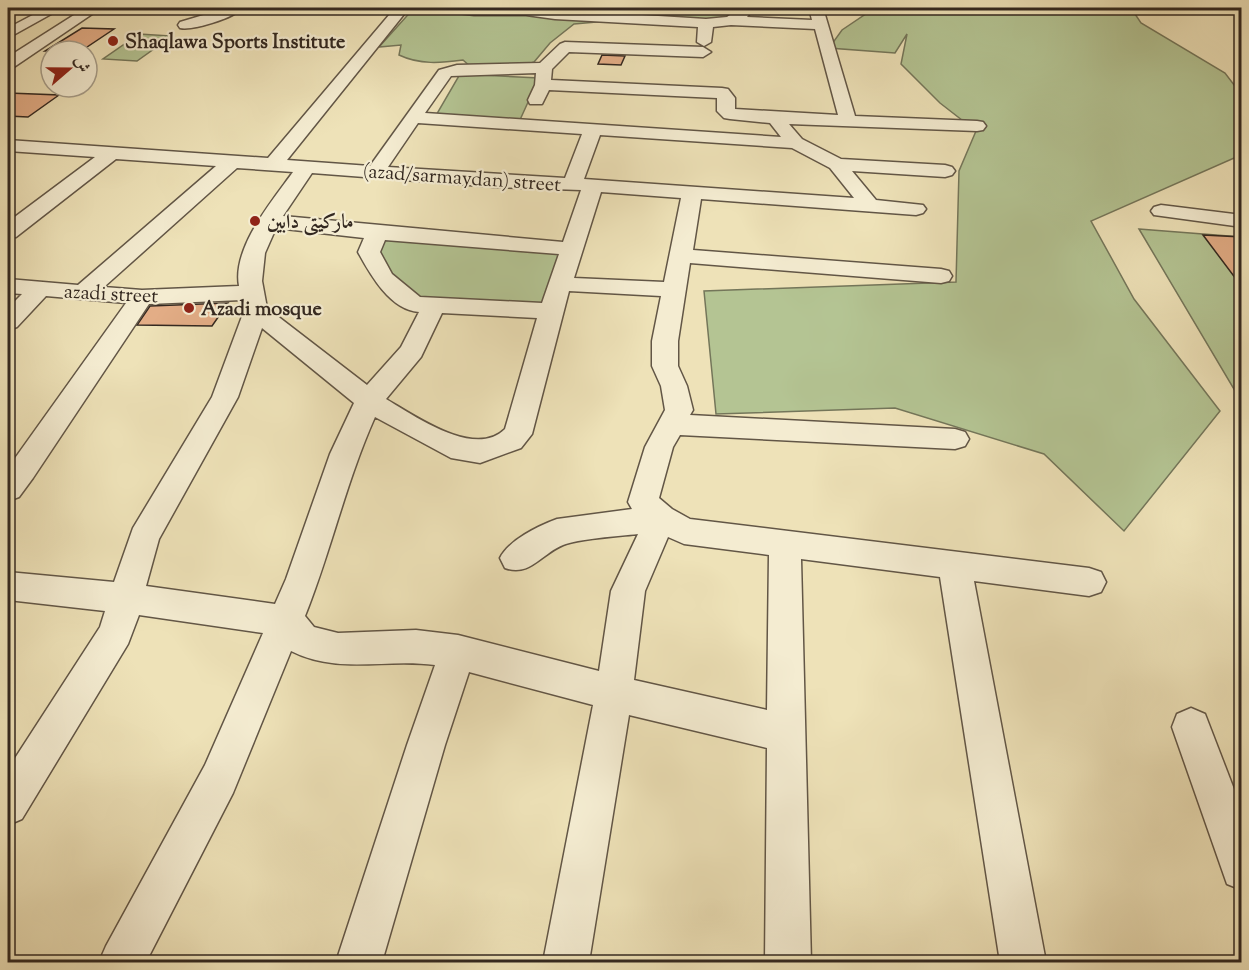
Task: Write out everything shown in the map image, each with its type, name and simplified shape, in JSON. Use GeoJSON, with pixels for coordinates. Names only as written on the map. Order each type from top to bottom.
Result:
{"type":"FeatureCollection","features":[{"type":"Feature","properties":{"kind":"street"},"geometry":{"type":"LineString","coordinates":[[8,34],[55,8]]}},
{"type":"Feature","properties":{"kind":"street"},"geometry":{"type":"LineString","coordinates":[[8,64],[94,8]]}},
{"type":"Feature","properties":{"kind":"street"},"geometry":{"type":"LineString","coordinates":[[185,25],[228,13],[235,8]]}},
{"type":"Feature","properties":{"kind":"street"},"geometry":{"type":"LineString","coordinates":[[274,163],[402,8]]}},
{"type":"Feature","properties":{"kind":"street"},"geometry":{"type":"LineString","coordinates":[[446,8],[474,12],[526,11],[555,15],[706,23],[733,21],[821,25]]}},
{"type":"Feature","properties":{"kind":"street"},"geometry":{"type":"LineString","coordinates":[[733,21],[744,14],[747,8]]}},
{"type":"Feature","properties":{"kind":"street"},"geometry":{"type":"LineString","coordinates":[[816,8],[848,121]]}},
{"type":"Feature","properties":{"kind":"street"},"geometry":{"type":"LineString","coordinates":[[706,23],[704,52],[707,81]]}},
{"type":"Feature","properties":{"kind":"street"},"geometry":{"type":"LineString","coordinates":[[524,124],[544,76],[559,50],[572,46],[704,52]]}},
{"type":"Feature","properties":{"kind":"street"},"geometry":{"type":"LineString","coordinates":[[375,172],[445,73],[457,70],[544,76],[707,81],[725,94],[726,111],[735,116],[977,126]]}},
{"type":"Feature","properties":{"kind":"street"},"geometry":{"type":"LineString","coordinates":[[415,118],[796,143]]}},
{"type":"Feature","properties":{"kind":"street"},"geometry":{"type":"LineString","coordinates":[[779,118],[775,118],[796,143],[837,164],[945,171]]}},
{"type":"Feature","properties":{"kind":"street"},"geometry":{"type":"LineString","coordinates":[[254,302],[369,401],[409,425],[461,450],[480,452],[511,441],[518,434],[551,311],[572,249],[593,129]]}},
{"type":"Feature","properties":{"kind":"street","name":"(azad/sarmaydan) street"},"geometry":{"type":"LineString","coordinates":[[8,145],[916,209]]}},
{"type":"Feature","properties":{"kind":"street"},"geometry":{"type":"LineString","coordinates":[[8,232],[113,152]]}},
{"type":"Feature","properties":{"kind":"street"},"geometry":{"type":"LineString","coordinates":[[84,292],[232,162]]}},
{"type":"Feature","properties":{"kind":"street"},"geometry":{"type":"LineString","coordinates":[[837,164],[871,207]]}},
{"type":"Feature","properties":{"kind":"street"},"geometry":{"type":"LineString","coordinates":[[8,805],[116,633],[144,537],[225,397],[254,302],[250,281],[254,253],[268,221],[307,166]]}},
{"type":"Feature","properties":{"kind":"street"},"geometry":{"type":"LineString","coordinates":[[693,193],[665,341],[665,366],[674,386],[679,410],[659,447],[643,502],[660,518],[684,531],[1089,582]]}},
{"type":"Feature","properties":{"kind":"street"},"geometry":{"type":"LineString","coordinates":[[8,208],[37,210]]}},
{"type":"Feature","properties":{"kind":"street"},"geometry":{"type":"LineString","coordinates":[[1161,211],[1242,221]]}},
{"type":"Feature","properties":{"kind":"street"},"geometry":{"type":"LineString","coordinates":[[268,221],[376,233],[572,249]]}},
{"type":"Feature","properties":{"kind":"street"},"geometry":{"type":"LineString","coordinates":[[376,233],[369,252],[383,278],[414,304],[433,307],[551,311]]}},
{"type":"Feature","properties":{"kind":"street"},"geometry":{"type":"LineString","coordinates":[[682,256],[941,276]]}},
{"type":"Feature","properties":{"kind":"street"},"geometry":{"type":"LineString","coordinates":[[560,284],[675,290]]}},
{"type":"Feature","properties":{"kind":"street","name":"azadi street"},"geometry":{"type":"LineString","coordinates":[[8,286],[142,297],[254,302]]}},
{"type":"Feature","properties":{"kind":"street"},"geometry":{"type":"LineString","coordinates":[[8,322],[40,289]]}},
{"type":"Feature","properties":{"kind":"street"},"geometry":{"type":"LineString","coordinates":[[8,489],[142,297]]}},
{"type":"Feature","properties":{"kind":"street"},"geometry":{"type":"LineString","coordinates":[[122,963],[219,778],[303,579],[344,454],[369,401],[412,351],[433,307]]}},
{"type":"Feature","properties":{"kind":"street"},"geometry":{"type":"LineString","coordinates":[[671,424],[955,439]]}},
{"type":"Feature","properties":{"kind":"street"},"geometry":{"type":"LineString","coordinates":[[516,558],[557,532],[660,518]]}},
{"type":"Feature","properties":{"kind":"street"},"geometry":{"type":"LineString","coordinates":[[566,963],[614,693],[628,591],[660,518]]}},
{"type":"Feature","properties":{"kind":"street"},"geometry":{"type":"LineString","coordinates":[[785,543],[788,963]]}},
{"type":"Feature","properties":{"kind":"street"},"geometry":{"type":"LineString","coordinates":[[954,564],[1023,963]]}},
{"type":"Feature","properties":{"kind":"street"},"geometry":{"type":"LineString","coordinates":[[8,586],[126,598],[286,621],[304,640],[338,649],[416,646],[458,652],[614,693],[787,734]]}},
{"type":"Feature","properties":{"kind":"street"},"geometry":{"type":"LineString","coordinates":[[364,962],[426,745],[458,652]]}},
{"type":"Feature","properties":{"kind":"street"},"geometry":{"type":"LineString","coordinates":[[1191,727],[1239,856]]}},
{"type":"Feature","properties":{"kind":"green space"},"geometry":{"type":"Polygon","coordinates":[[[414,8],[732,8],[730,16],[693,22],[608,21],[574,24],[550,43],[534,62],[521,66],[472,68],[463,60],[431,62],[407,58],[399,55],[401,45],[379,47],[414,8]]]}},
{"type":"Feature","properties":{"kind":"green space"},"geometry":{"type":"Polygon","coordinates":[[[870,8],[1131,8],[1141,23],[1225,73],[1241,94],[1241,155],[1091,221],[1134,299],[1220,411],[1124,531],[1044,454],[895,408],[716,414],[704,291],[956,282],[959,171],[976,131],[940,103],[901,64],[907,34],[895,53],[829,48],[842,30],[870,11],[870,8]]]}},
{"type":"Feature","properties":{"kind":"green space"},"geometry":{"type":"Polygon","coordinates":[[[139,34],[172,36],[137,61],[103,59],[139,34]]]}},
{"type":"Feature","properties":{"kind":"green space"},"geometry":{"type":"Polygon","coordinates":[[[460,74],[539,78],[519,122],[435,117],[460,74]]]}},
{"type":"Feature","properties":{"kind":"green space"},"geometry":{"type":"Polygon","coordinates":[[[1139,229],[1241,237],[1241,401],[1139,229]]]}},
{"type":"Feature","properties":{"kind":"green space"},"geometry":{"type":"Polygon","coordinates":[[[377,233],[572,249],[551,311],[433,307],[383,278],[377,233]]]}},
{"type":"Feature","properties":{"kind":"building"},"geometry":{"type":"Polygon","coordinates":[[[82,28],[114,29],[99,39],[64,39],[82,28]]]}},
{"type":"Feature","properties":{"kind":"building"},"geometry":{"type":"Polygon","coordinates":[[[602,55],[625,56],[621,65],[598,64],[602,55]]]}},
{"type":"Feature","properties":{"kind":"building"},"geometry":{"type":"Polygon","coordinates":[[[8,93],[39,94],[39,99],[53,99],[28,117],[8,116],[8,93]]]}},
{"type":"Feature","properties":{"kind":"building"},"geometry":{"type":"Polygon","coordinates":[[[1203,235],[1242,237],[1242,287],[1203,235]]]}},
{"type":"Feature","properties":{"kind":"building"},"geometry":{"type":"Polygon","coordinates":[[[228,303],[212,326],[137,325],[150,306],[228,303]]]}},
{"type":"Feature","properties":{"kind":"place","name":"Shaqlawa Sports Institute"},"geometry":{"type":"Point","coordinates":[113,41]}},
{"type":"Feature","properties":{"kind":"place","name":"ماركيتى دابين"},"geometry":{"type":"Point","coordinates":[255,221]}},
{"type":"Feature","properties":{"kind":"place","name":"Azadi mosque"},"geometry":{"type":"Point","coordinates":[189,308]}}]}
